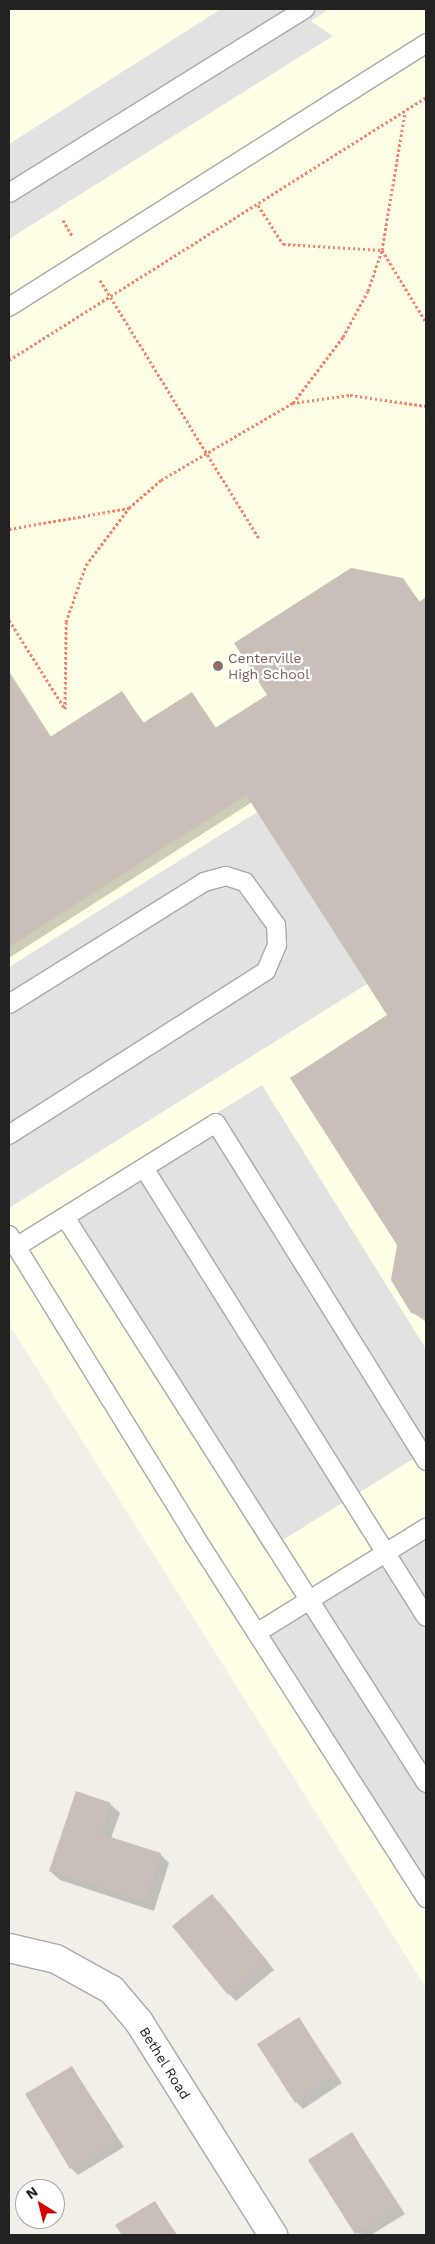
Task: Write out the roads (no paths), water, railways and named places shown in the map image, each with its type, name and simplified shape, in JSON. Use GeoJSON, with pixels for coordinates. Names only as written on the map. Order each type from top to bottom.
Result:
{"type":"FeatureCollection","features":[{"type":"Feature","properties":{"kind":"street","name":"Bethel Road"},"geometry":{"type":"LineString","coordinates":[[9,1948],[56,1959],[112,1990],[139,2022],[274,2235]]}},
{"type":"Feature","properties":{"kind":"lane"},"geometry":{"type":"LineString","coordinates":[[9,193],[305,9]]}},
{"type":"Feature","properties":{"kind":"lane"},"geometry":{"type":"LineString","coordinates":[[9,307],[426,43]]}},
{"type":"Feature","properties":{"kind":"lane"},"geometry":{"type":"LineString","coordinates":[[9,1004],[204,882],[226,876],[245,882],[276,925],[277,945],[266,971],[9,1135]]}},
{"type":"Feature","properties":{"kind":"lane"},"geometry":{"type":"LineString","coordinates":[[426,1461],[216,1124],[65,1217],[13,1241],[426,1898]]}},
{"type":"Feature","properties":{"kind":"lane"},"geometry":{"type":"LineString","coordinates":[[144,1168],[426,1617]]}},
{"type":"Feature","properties":{"kind":"lane"},"geometry":{"type":"LineString","coordinates":[[65,1217],[426,1783]]}},
{"type":"Feature","properties":{"kind":"lane"},"geometry":{"type":"LineString","coordinates":[[258,1632],[426,1528]]}},
{"type":"Feature","properties":{"kind":"place","name":"Centerville High School"},"geometry":{"type":"Point","coordinates":[218,666]}}]}
